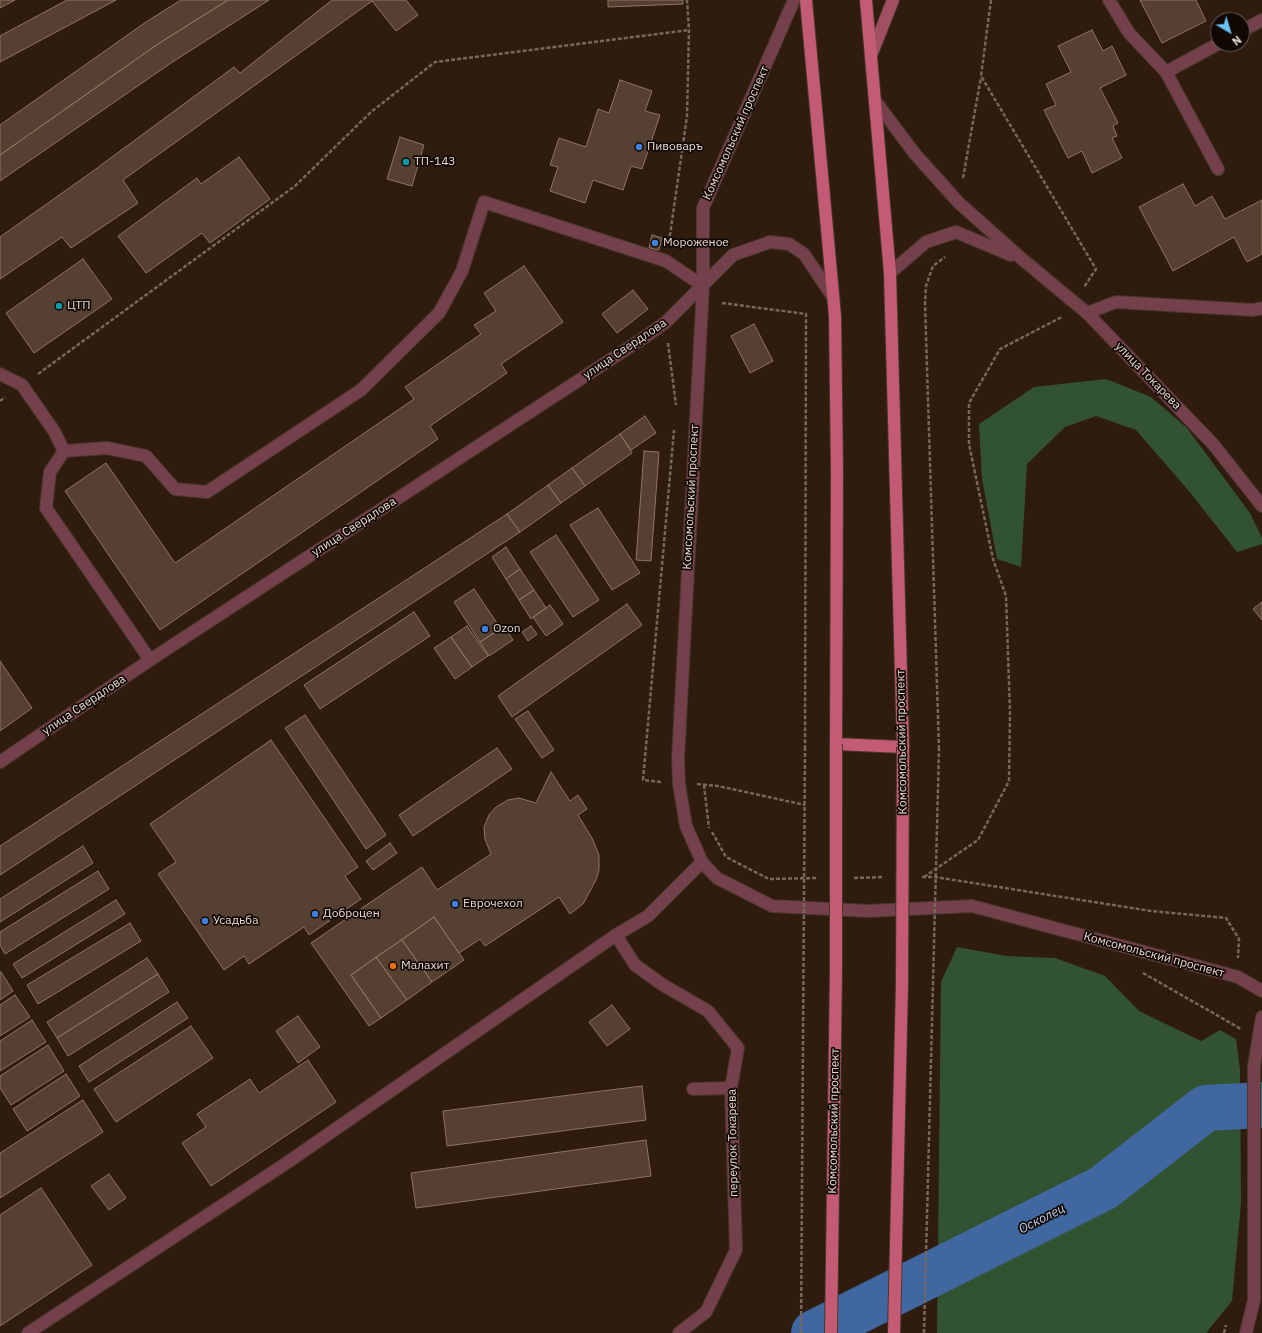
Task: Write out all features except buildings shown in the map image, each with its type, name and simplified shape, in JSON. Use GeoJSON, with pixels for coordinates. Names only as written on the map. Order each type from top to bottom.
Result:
{"type":"FeatureCollection","features":[{"type":"Feature","properties":{"kind":"main road","name":"Комсомольский проспект"},"geometry":{"type":"LineString","coordinates":[[806,0],[834,297],[837,472],[836,968],[831,1333]]}},
{"type":"Feature","properties":{"kind":"main road","name":"Комсомольский проспект"},"geometry":{"type":"LineString","coordinates":[[866,0],[872,53],[890,273],[903,747],[902,983],[894,1333]]}},
{"type":"Feature","properties":{"kind":"main road"},"geometry":{"type":"LineString","coordinates":[[872,53],[893,0]]}},
{"type":"Feature","properties":{"kind":"main road"},"geometry":{"type":"LineString","coordinates":[[836,744],[903,747]]}},
{"type":"Feature","properties":{"kind":"street","name":"Комсомольский проспект"},"geometry":{"type":"LineString","coordinates":[[794,0],[703,208],[703,286],[678,759],[679,784],[686,826],[702,862],[717,878],[772,906],[868,911],[972,906],[1238,977],[1262,991]]}},
{"type":"Feature","properties":{"kind":"street"},"geometry":{"type":"LineString","coordinates":[[1109,0],[1129,33],[1166,72],[1218,169]]}},
{"type":"Feature","properties":{"kind":"street"},"geometry":{"type":"LineString","coordinates":[[1250,27],[1262,20]]}},
{"type":"Feature","properties":{"kind":"street"},"geometry":{"type":"LineString","coordinates":[[1166,72],[1210,48]]}},
{"type":"Feature","properties":{"kind":"street","name":"улица Токарева"},"geometry":{"type":"LineString","coordinates":[[876,102],[915,154],[959,203],[1022,259],[1087,313],[1213,444],[1262,506]]}},
{"type":"Feature","properties":{"kind":"street"},"geometry":{"type":"LineString","coordinates":[[64,451],[107,448],[146,456],[175,489],[207,492],[361,390],[439,313],[462,271],[484,202],[666,261],[703,286]]}},
{"type":"Feature","properties":{"kind":"street"},"geometry":{"type":"LineString","coordinates":[[890,273],[926,242],[956,232],[1022,259]]}},
{"type":"Feature","properties":{"kind":"street","name":"улица Свердлова"},"geometry":{"type":"LineString","coordinates":[[0,762],[150,660],[666,322],[733,255],[770,242],[789,244],[804,254],[834,297]]}},
{"type":"Feature","properties":{"kind":"street"},"geometry":{"type":"LineString","coordinates":[[1087,313],[1116,302],[1259,308]]}},
{"type":"Feature","properties":{"kind":"street"},"geometry":{"type":"LineString","coordinates":[[0,374],[22,385],[54,431],[64,451]]}},
{"type":"Feature","properties":{"kind":"street"},"geometry":{"type":"LineString","coordinates":[[64,451],[50,472],[46,508],[150,660]]}},
{"type":"Feature","properties":{"kind":"street"},"geometry":{"type":"LineString","coordinates":[[28,1333],[288,1162],[616,935],[648,916],[702,862]]}},
{"type":"Feature","properties":{"kind":"street","name":"переулок Токарева"},"geometry":{"type":"LineString","coordinates":[[616,935],[635,965],[663,985],[708,1011],[738,1048],[731,1088],[736,1250],[706,1312],[679,1333]]}},
{"type":"Feature","properties":{"kind":"street"},"geometry":{"type":"LineString","coordinates":[[1246,1333],[1254,1300],[1254,1066],[1262,1017]]}},
{"type":"Feature","properties":{"kind":"street"},"geometry":{"type":"LineString","coordinates":[[693,1089],[731,1088]]}},
{"type":"Feature","properties":{"kind":"path"},"geometry":{"type":"LineString","coordinates":[[666,261],[687,116],[689,30],[687,0]]}},
{"type":"Feature","properties":{"kind":"path"},"geometry":{"type":"LineString","coordinates":[[959,203],[981,76],[991,0]]}},
{"type":"Feature","properties":{"kind":"path"},"geometry":{"type":"LineString","coordinates":[[22,385],[295,186],[371,112],[435,62],[689,30]]}},
{"type":"Feature","properties":{"kind":"path"},"geometry":{"type":"LineString","coordinates":[[923,877],[978,840],[1009,781],[1010,712],[1006,596],[993,559],[969,444],[969,403],[1000,349],[1061,318],[1096,269],[981,76]]}},
{"type":"Feature","properties":{"kind":"path"},"geometry":{"type":"LineString","coordinates":[[924,1333],[939,749],[925,292],[933,266],[952,252],[956,232]]}},
{"type":"Feature","properties":{"kind":"path"},"geometry":{"type":"LineString","coordinates":[[719,303],[806,314],[806,747],[801,1333]]}},
{"type":"Feature","properties":{"kind":"path"},"geometry":{"type":"LineString","coordinates":[[666,322],[676,408]]}},
{"type":"Feature","properties":{"kind":"path"},"geometry":{"type":"LineString","coordinates":[[675,424],[643,780],[718,786],[805,805]]}},
{"type":"Feature","properties":{"kind":"path"},"geometry":{"type":"LineString","coordinates":[[704,785],[709,827],[726,857],[769,879],[823,878]]}},
{"type":"Feature","properties":{"kind":"path"},"geometry":{"type":"LineString","coordinates":[[846,878],[885,877]]}},
{"type":"Feature","properties":{"kind":"path"},"geometry":{"type":"LineString","coordinates":[[915,877],[935,877],[1151,911],[1226,918]]}},
{"type":"Feature","properties":{"kind":"path"},"geometry":{"type":"LineString","coordinates":[[769,879],[772,906]]}},
{"type":"Feature","properties":{"kind":"path"},"geometry":{"type":"LineString","coordinates":[[801,925],[809,925]]}},
{"type":"Feature","properties":{"kind":"path"},"geometry":{"type":"LineString","coordinates":[[928,926],[936,926]]}},
{"type":"Feature","properties":{"kind":"path"},"geometry":{"type":"LineString","coordinates":[[1142,973],[1243,1031]]}},
{"type":"Feature","properties":{"kind":"green space"},"geometry":{"type":"Polygon","coordinates":[[[1106,379],[1151,397],[1187,428],[1250,513],[1262,538],[1262,544],[1237,552],[1188,490],[1136,430],[1096,416],[1065,427],[1027,464],[1021,567],[997,559],[982,479],[979,424],[1034,387],[1106,379]]]}},
{"type":"Feature","properties":{"kind":"green space"},"geometry":{"type":"Polygon","coordinates":[[[957,947],[1007,956],[1055,958],[1105,976],[1139,1011],[1201,1041],[1220,1030],[1236,1039],[1240,1070],[1241,1203],[1232,1301],[1206,1333],[937,1333],[941,982],[957,947]]]}},
{"type":"Feature","properties":{"kind":"waterway","name":"Осколец"},"geometry":{"type":"LineString","coordinates":[[814,1333],[1103,1188],[1206,1108],[1262,1105]]}},
{"type":"Feature","properties":{"kind":"place","name":"Пивоваръ"},"geometry":{"type":"Point","coordinates":[639,147]}},
{"type":"Feature","properties":{"kind":"place","name":"ТП-143"},"geometry":{"type":"Point","coordinates":[406,162]}},
{"type":"Feature","properties":{"kind":"place","name":"Мороженое"},"geometry":{"type":"Point","coordinates":[655,243]}},
{"type":"Feature","properties":{"kind":"place","name":"ЦТП"},"geometry":{"type":"Point","coordinates":[59,306]}},
{"type":"Feature","properties":{"kind":"place","name":"Ozon"},"geometry":{"type":"Point","coordinates":[485,629]}},
{"type":"Feature","properties":{"kind":"place","name":"Еврочехол"},"geometry":{"type":"Point","coordinates":[455,904]}},
{"type":"Feature","properties":{"kind":"place","name":"Доброцен"},"geometry":{"type":"Point","coordinates":[315,914]}},
{"type":"Feature","properties":{"kind":"place","name":"Усадьба"},"geometry":{"type":"Point","coordinates":[205,921]}},
{"type":"Feature","properties":{"kind":"place","name":"Малахит"},"geometry":{"type":"Point","coordinates":[393,966]}}]}
